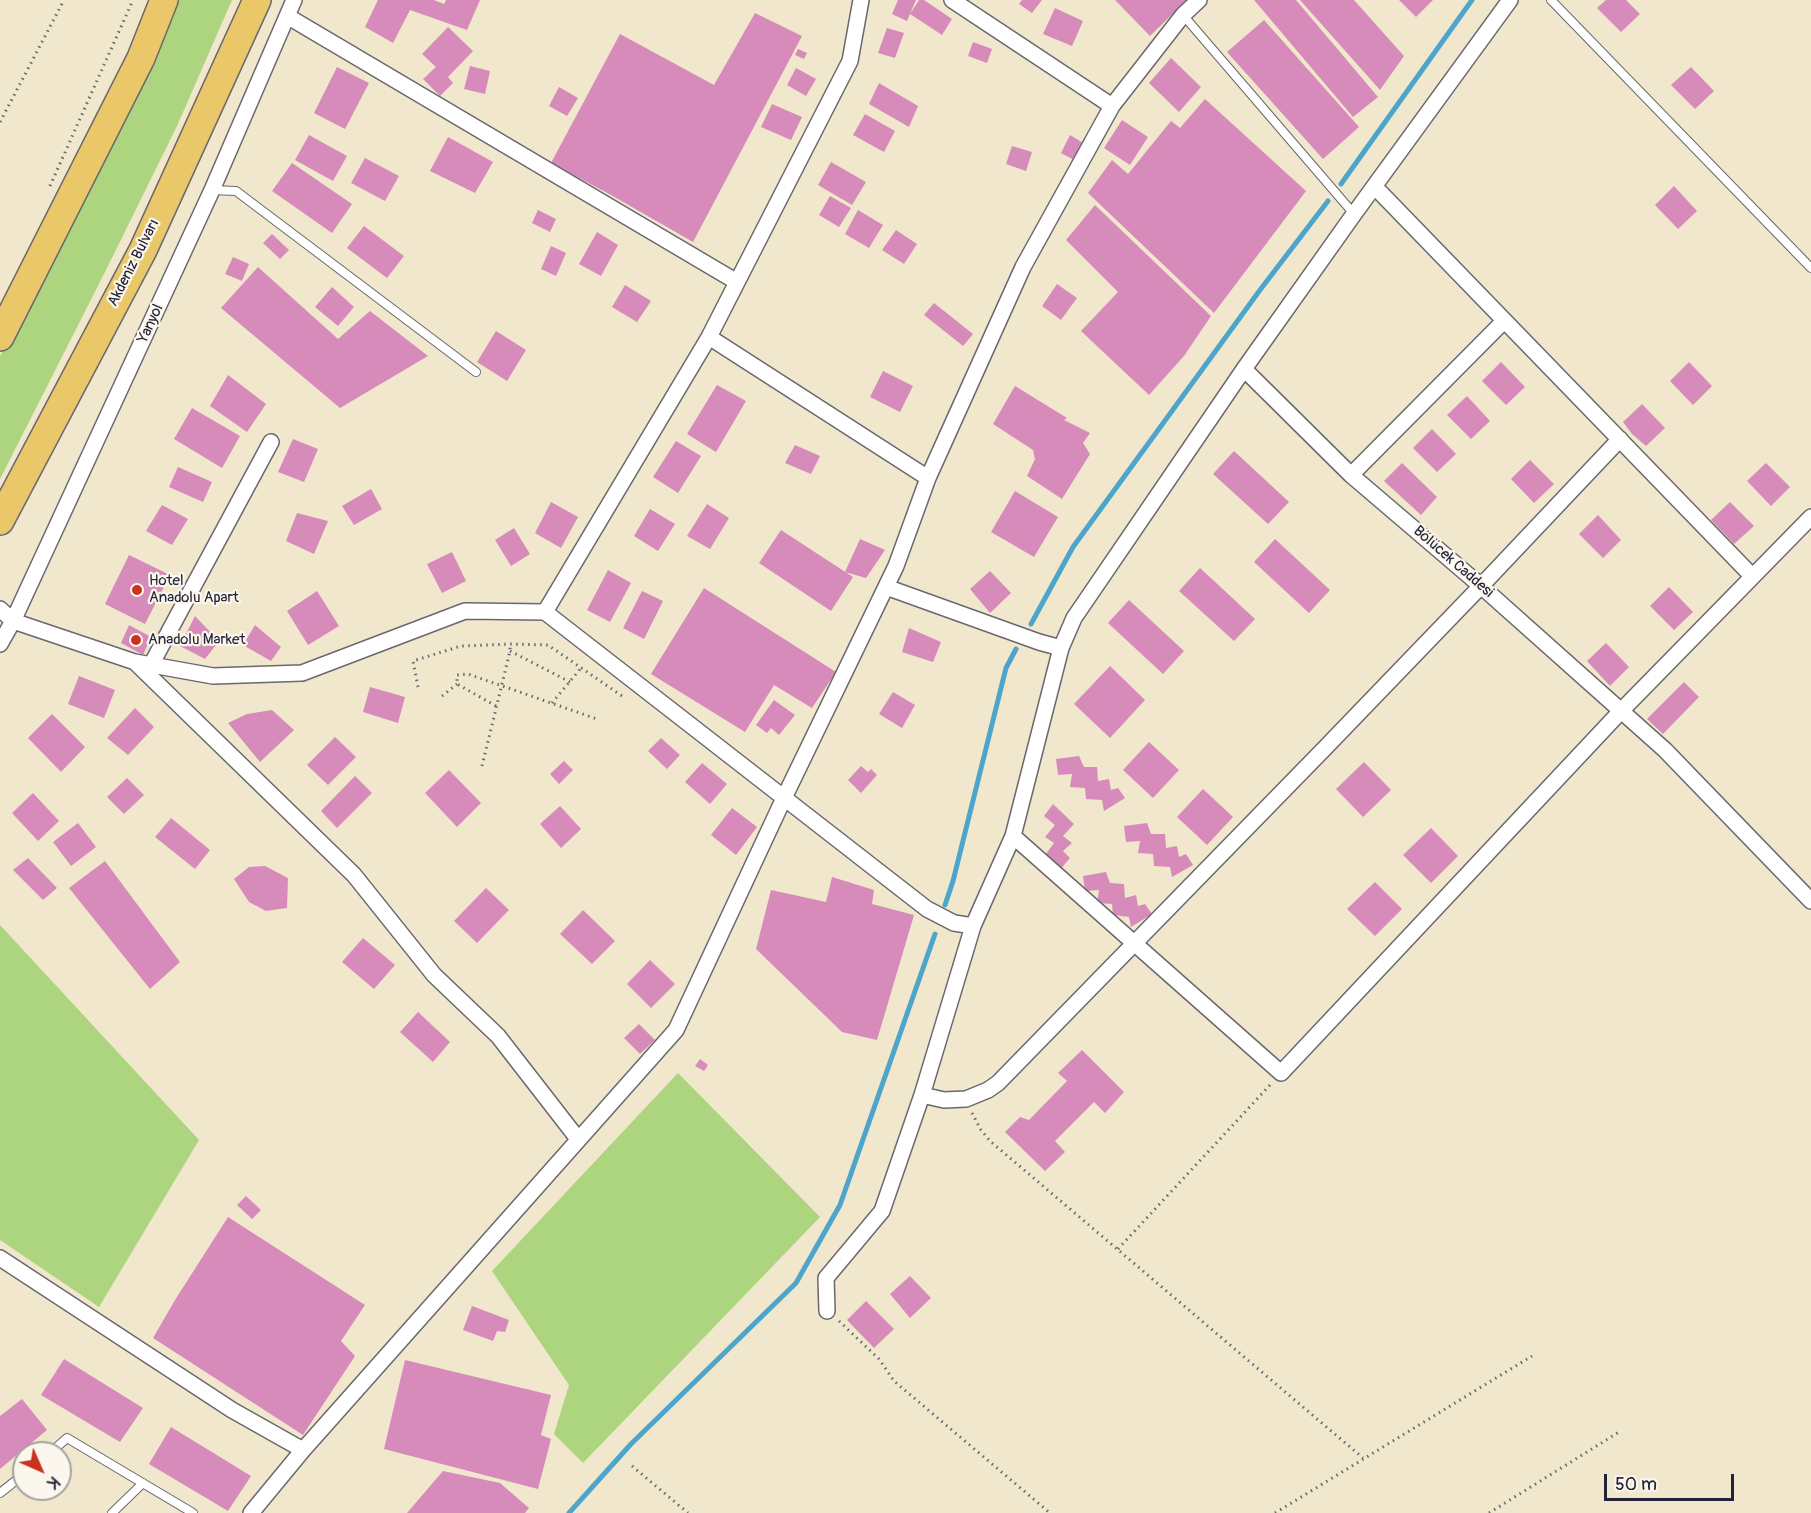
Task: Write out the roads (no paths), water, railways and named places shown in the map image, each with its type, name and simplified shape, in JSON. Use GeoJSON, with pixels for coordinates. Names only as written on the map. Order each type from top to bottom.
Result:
{"type":"FeatureCollection","features":[{"type":"Feature","properties":{"kind":"highway"},"geometry":{"type":"LineString","coordinates":[[0,337],[141,58],[164,0]]}},
{"type":"Feature","properties":{"kind":"highway","name":"Akdeniz Bulvarı"},"geometry":{"type":"LineString","coordinates":[[0,521],[143,250],[257,0]]}},
{"type":"Feature","properties":{"kind":"street","name":"Yanyol"},"geometry":{"type":"LineString","coordinates":[[0,644],[7,623],[212,190],[294,0]]}},
{"type":"Feature","properties":{"kind":"street"},"geometry":{"type":"LineString","coordinates":[[544,612],[709,337],[850,61],[861,0]]}},
{"type":"Feature","properties":{"kind":"street"},"geometry":{"type":"LineString","coordinates":[[952,0],[1112,106]]}},
{"type":"Feature","properties":{"kind":"street"},"geometry":{"type":"LineString","coordinates":[[251,1513],[303,1450],[676,1030],[784,798],[896,566],[928,478],[1023,267],[1112,106],[1183,15],[1199,0]]}},
{"type":"Feature","properties":{"kind":"street"},"geometry":{"type":"LineString","coordinates":[[827,1311],[826,1278],[882,1211],[922,1095],[973,926],[1013,836],[1061,648],[1074,618],[1351,210],[1375,187],[1510,0]]}},
{"type":"Feature","properties":{"kind":"street"},"geometry":{"type":"LineString","coordinates":[[287,16],[737,282]]}},
{"type":"Feature","properties":{"kind":"street"},"geometry":{"type":"LineString","coordinates":[[1375,187],[1752,576]]}},
{"type":"Feature","properties":{"kind":"street"},"geometry":{"type":"LineString","coordinates":[[1351,475],[1504,321]]}},
{"type":"Feature","properties":{"kind":"street"},"geometry":{"type":"LineString","coordinates":[[709,337],[928,478]]}},
{"type":"Feature","properties":{"kind":"street","name":"Bölücek Caddesi"},"geometry":{"type":"LineString","coordinates":[[1244,369],[1351,475],[1481,586],[1665,750],[1811,901]]}},
{"type":"Feature","properties":{"kind":"street"},"geometry":{"type":"LineString","coordinates":[[922,1095],[944,1100],[966,1098],[988,1090],[998,1083],[1481,586],[1620,439]]}},
{"type":"Feature","properties":{"kind":"street"},"geometry":{"type":"LineString","coordinates":[[151,665],[271,442]]}},
{"type":"Feature","properties":{"kind":"street"},"geometry":{"type":"LineString","coordinates":[[1013,836],[1281,1073],[1621,711],[1811,517]]}},
{"type":"Feature","properties":{"kind":"street"},"geometry":{"type":"LineString","coordinates":[[886,587],[1061,648]]}},
{"type":"Feature","properties":{"kind":"street"},"geometry":{"type":"LineString","coordinates":[[0,609],[7,623],[135,662],[213,676],[302,673],[465,611],[544,612],[927,909],[954,922],[973,926]]}},
{"type":"Feature","properties":{"kind":"street"},"geometry":{"type":"LineString","coordinates":[[135,662],[354,875],[434,975],[498,1036],[578,1139]]}},
{"type":"Feature","properties":{"kind":"street"},"geometry":{"type":"LineString","coordinates":[[0,1258],[232,1410],[303,1450]]}},
{"type":"Feature","properties":{"kind":"lane"},"geometry":{"type":"LineString","coordinates":[[1551,0],[1811,268]]}},
{"type":"Feature","properties":{"kind":"lane"},"geometry":{"type":"LineString","coordinates":[[1183,15],[1351,210]]}},
{"type":"Feature","properties":{"kind":"lane"},"geometry":{"type":"LineString","coordinates":[[212,190],[236,191],[476,372]]}},
{"type":"Feature","properties":{"kind":"lane"},"geometry":{"type":"LineString","coordinates":[[72,1441],[194,1513]]}},
{"type":"Feature","properties":{"kind":"lane"},"geometry":{"type":"LineString","coordinates":[[112,1513],[142,1483]]}},
{"type":"Feature","properties":{"kind":"lane"},"geometry":{"type":"LineString","coordinates":[[0,1494],[12,1484]]}},
{"type":"Feature","properties":{"kind":"waterway"},"geometry":{"type":"LineString","coordinates":[[1341,184],[1472,0]]}},
{"type":"Feature","properties":{"kind":"waterway"},"geometry":{"type":"LineString","coordinates":[[1031,624],[1073,547],[1260,290],[1328,201]]}},
{"type":"Feature","properties":{"kind":"waterway"},"geometry":{"type":"LineString","coordinates":[[945,905],[1006,668],[1016,649]]}},
{"type":"Feature","properties":{"kind":"waterway"},"geometry":{"type":"LineString","coordinates":[[569,1513],[631,1444],[796,1283],[840,1205],[935,934]]}},
{"type":"Feature","properties":{"kind":"place","name":"Hotel Anadolu Apart"},"geometry":{"type":"Point","coordinates":[137,590]}},
{"type":"Feature","properties":{"kind":"place","name":"Anadolu Market"},"geometry":{"type":"Point","coordinates":[136,640]}}]}
